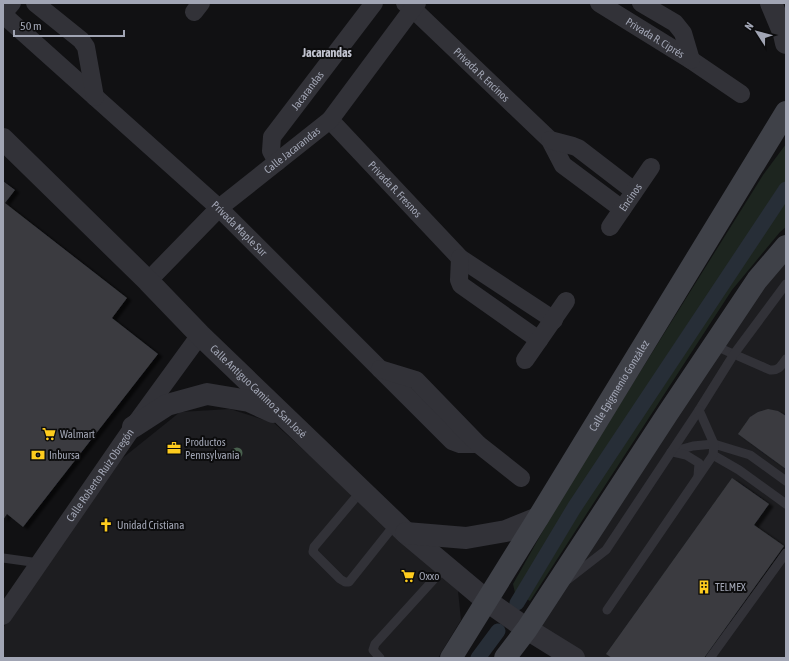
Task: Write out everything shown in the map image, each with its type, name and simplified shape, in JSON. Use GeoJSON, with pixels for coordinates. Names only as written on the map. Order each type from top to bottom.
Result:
{"type":"FeatureCollection","features":[{"type":"Feature","properties":{"kind":"main road","name":"Calle Epigmenio González"},"geometry":{"type":"LineString","coordinates":[[451,658],[490,602],[538,518],[786,112]]}},
{"type":"Feature","properties":{"kind":"main road"},"geometry":{"type":"LineString","coordinates":[[505,658],[670,415],[713,345],[756,280],[786,246]]}},
{"type":"Feature","properties":{"kind":"street","name":"Privada Maple Sur"},"geometry":{"type":"LineString","coordinates":[[12,3],[6,10],[7,18],[219,208],[452,441],[460,444],[478,444],[521,478]]}},
{"type":"Feature","properties":{"kind":"street"},"geometry":{"type":"LineString","coordinates":[[35,3],[81,40],[86,47],[95,97]]}},
{"type":"Feature","properties":{"kind":"street","name":"Jacarandas"},"geometry":{"type":"LineString","coordinates":[[277,162],[271,151],[272,137],[374,3]]}},
{"type":"Feature","properties":{"kind":"street","name":"Privada R. Ciprés"},"geometry":{"type":"LineString","coordinates":[[599,3],[691,60],[741,94]]}},
{"type":"Feature","properties":{"kind":"street","name":"Privada R. Ciprés"},"geometry":{"type":"LineString","coordinates":[[641,3],[675,23],[683,33],[691,60]]}},
{"type":"Feature","properties":{"kind":"street"},"geometry":{"type":"LineString","coordinates":[[771,3],[784,34],[786,43]]}},
{"type":"Feature","properties":{"kind":"street","name":"Calle Jacarandas"},"geometry":{"type":"LineString","coordinates":[[148,281],[219,208],[330,120],[412,5]]}},
{"type":"Feature","properties":{"kind":"street","name":"Privada R. Encinos"},"geometry":{"type":"LineString","coordinates":[[412,5],[550,140],[563,164],[622,209]]}},
{"type":"Feature","properties":{"kind":"street","name":"Privada R. Fresnos"},"geometry":{"type":"LineString","coordinates":[[330,120],[460,258],[554,320]]}},
{"type":"Feature","properties":{"kind":"street","name":"Calle Antiguo Camino a San José"},"geometry":{"type":"LineString","coordinates":[[3,139],[148,281],[200,335],[401,528],[490,602],[525,627],[574,658]]}},
{"type":"Feature","properties":{"kind":"street","name":"Privada R. Encinos"},"geometry":{"type":"LineString","coordinates":[[550,140],[578,148],[634,191]]}},
{"type":"Feature","properties":{"kind":"street","name":"Encinos"},"geometry":{"type":"LineString","coordinates":[[610,227],[651,167]]}},
{"type":"Feature","properties":{"kind":"street"},"geometry":{"type":"LineString","coordinates":[[460,258],[459,280],[461,285],[539,340]]}},
{"type":"Feature","properties":{"kind":"street"},"geometry":{"type":"LineString","coordinates":[[525,360],[566,301]]}},
{"type":"Feature","properties":{"kind":"street","name":"Calle Roberto Ruiz Obregón"},"geometry":{"type":"LineString","coordinates":[[3,616],[133,427],[200,335]]}},
{"type":"Feature","properties":{"kind":"street"},"geometry":{"type":"LineString","coordinates":[[133,427],[167,405],[207,394],[249,401],[285,417]]}},
{"type":"Feature","properties":{"kind":"street"},"geometry":{"type":"LineString","coordinates":[[401,528],[466,538],[506,531],[538,518]]}},
{"type":"Feature","properties":{"kind":"street"},"geometry":{"type":"LineString","coordinates":[[525,627],[539,649],[547,658]]}},
{"type":"Feature","properties":{"kind":"lane"},"geometry":{"type":"LineString","coordinates":[[553,589],[570,579],[606,550],[699,410],[734,354],[786,284]]}},
{"type":"Feature","properties":{"kind":"lane"},"geometry":{"type":"LineString","coordinates":[[713,345],[770,370],[775,371],[779,369],[786,360]]}},
{"type":"Feature","properties":{"kind":"lane"},"geometry":{"type":"LineString","coordinates":[[607,610],[713,455],[714,444],[699,410]]}},
{"type":"Feature","properties":{"kind":"lane"},"geometry":{"type":"LineString","coordinates":[[671,452],[693,446],[714,444],[750,455],[786,482]]}},
{"type":"Feature","properties":{"kind":"lane"},"geometry":{"type":"LineString","coordinates":[[671,452],[686,455],[699,463],[698,476]]}},
{"type":"Feature","properties":{"kind":"lane"},"geometry":{"type":"LineString","coordinates":[[713,455],[739,470],[786,504]]}},
{"type":"Feature","properties":{"kind":"lane"},"geometry":{"type":"LineString","coordinates":[[362,490],[314,547],[314,552],[336,575],[345,582],[349,582],[401,528]]}},
{"type":"Feature","properties":{"kind":"lane"},"geometry":{"type":"LineString","coordinates":[[710,658],[786,553]]}},
{"type":"Feature","properties":{"kind":"lane"},"geometry":{"type":"LineString","coordinates":[[3,558],[39,564]]}},
{"type":"Feature","properties":{"kind":"lane"},"geometry":{"type":"LineString","coordinates":[[380,658],[373,650],[375,644],[446,566]]}},
{"type":"Feature","properties":{"kind":"shaded area"},"geometry":{"type":"Polygon","coordinates":[[[786,144],[786,227],[780,232],[732,290],[530,601],[515,593],[513,584],[562,497],[763,175],[786,144]]]}},
{"type":"Feature","properties":{"kind":"shaded area"},"geometry":{"type":"Polygon","coordinates":[[[786,246],[786,658],[574,658],[527,629],[786,246]]]}},
{"type":"Feature","properties":{"kind":"shaded area"},"geometry":{"type":"Polygon","coordinates":[[[230,409],[274,423],[458,591],[461,620],[438,658],[3,658],[3,628],[114,465],[180,412],[230,409]]]}},
{"type":"Feature","properties":{"kind":"building","name":"Walmart"},"geometry":{"type":"Polygon","coordinates":[[[3,181],[15,190],[5,203],[127,298],[112,318],[158,354],[23,527],[7,514],[3,520],[3,181]]]}},
{"type":"Feature","properties":{"kind":"building"},"geometry":{"type":"Polygon","coordinates":[[[768,409],[778,411],[786,416],[786,469],[738,434],[750,417],[758,412],[768,409]]]}},
{"type":"Feature","properties":{"kind":"building","name":"TELMEX"},"geometry":{"type":"Polygon","coordinates":[[[732,478],[769,504],[754,525],[784,546],[704,658],[612,658],[606,654],[732,478]]]}},
{"type":"Feature","properties":{"kind":"waterway"},"geometry":{"type":"LineString","coordinates":[[517,603],[574,508],[786,189]]}},
{"type":"Feature","properties":{"kind":"waterway"},"geometry":{"type":"LineString","coordinates":[[478,658],[498,631]]}},
{"type":"Feature","properties":{"kind":"place","name":"Walmart"},"geometry":{"type":"Point","coordinates":[49,434]}},
{"type":"Feature","properties":{"kind":"place","name":"Productos Pennsylvania"},"geometry":{"type":"Point","coordinates":[174,448]}},
{"type":"Feature","properties":{"kind":"place","name":"Inbursa"},"geometry":{"type":"Point","coordinates":[38,455]}},
{"type":"Feature","properties":{"kind":"place","name":"Unidad Cristiana"},"geometry":{"type":"Point","coordinates":[106,525]}},
{"type":"Feature","properties":{"kind":"place","name":"Oxxo"},"geometry":{"type":"Point","coordinates":[408,576]}},
{"type":"Feature","properties":{"kind":"place","name":"TELMEX"},"geometry":{"type":"Point","coordinates":[704,587]}},
{"type":"Feature","properties":{"kind":"district","name":"Jacarandas"},"geometry":{"type":"Point","coordinates":[327,53]}}]}
